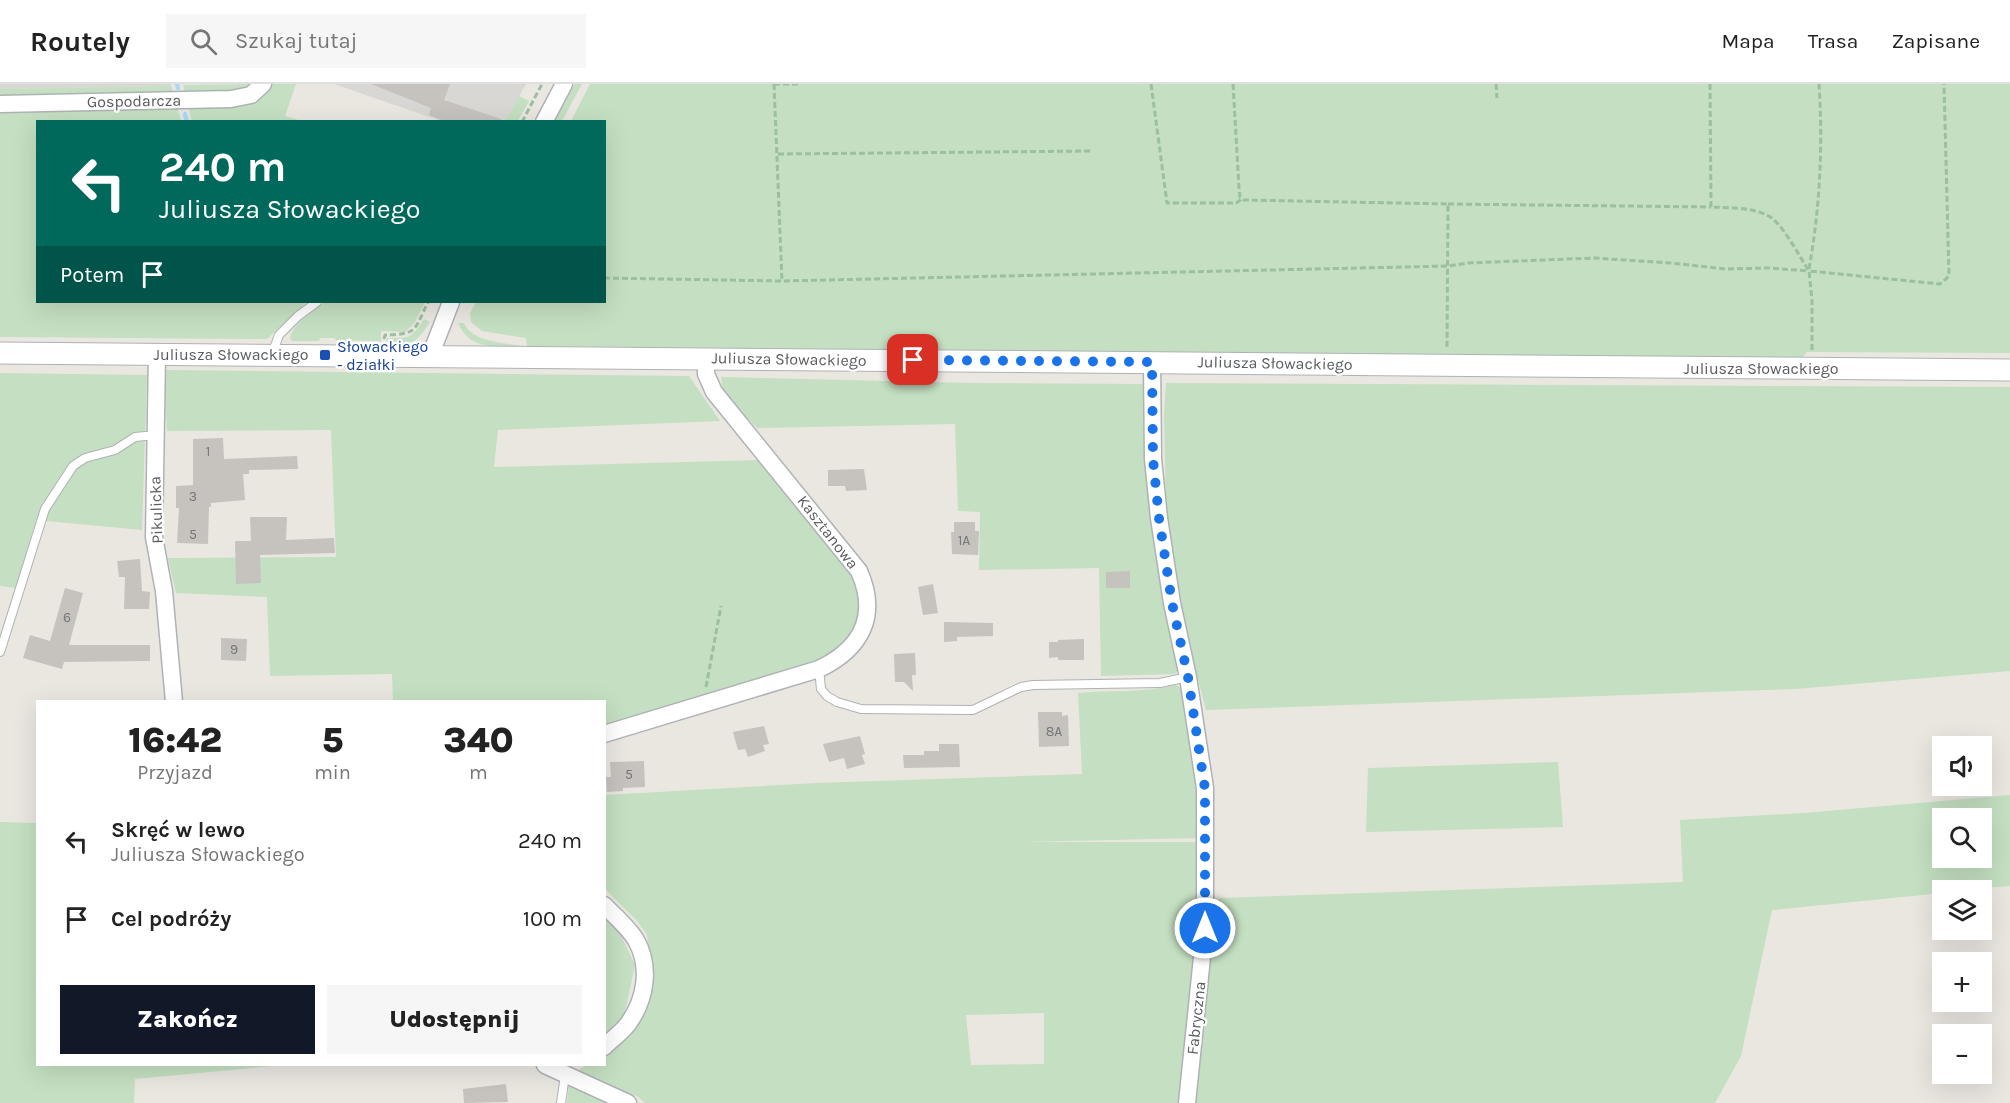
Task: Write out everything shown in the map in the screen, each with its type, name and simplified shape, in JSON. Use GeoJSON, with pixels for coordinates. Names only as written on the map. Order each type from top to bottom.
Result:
{"type":"FeatureCollection","features":[{"type":"Feature","properties":{"kind":"street","name":"Gospodarcza"},"geometry":{"type":"LineString","coordinates":[[0,104],[231,99],[251,95],[263,84]]}},
{"type":"Feature","properties":{"kind":"street"},"geometry":{"type":"LineString","coordinates":[[545,120],[564,84]]}},
{"type":"Feature","properties":{"kind":"street"},"geometry":{"type":"LineString","coordinates":[[434,356],[438,336],[451,303]]}},
{"type":"Feature","properties":{"kind":"street","name":"Juliusza Słowackiego"},"geometry":{"type":"LineString","coordinates":[[0,353],[2010,370]]}},
{"type":"Feature","properties":{"kind":"street","name":"Pikulicka"},"geometry":{"type":"LineString","coordinates":[[157,354],[154,537],[164,591],[174,700]]}},
{"type":"Feature","properties":{"kind":"street","name":"Kasztanowa"},"geometry":{"type":"LineString","coordinates":[[606,733],[819,669],[843,655],[856,643],[867,613],[867,592],[859,571],[714,392],[706,374],[706,358]]}},
{"type":"Feature","properties":{"kind":"street","name":"Fabryczna"},"geometry":{"type":"LineString","coordinates":[[1152,362],[1153,459],[1159,518],[1172,603],[1188,677],[1205,789],[1205,928],[1187,1103]]}},
{"type":"Feature","properties":{"kind":"street"},"geometry":{"type":"LineString","coordinates":[[606,907],[634,938],[642,953],[646,973],[640,1003],[628,1025],[606,1045]]}},
{"type":"Feature","properties":{"kind":"street"},"geometry":{"type":"LineString","coordinates":[[550,1066],[570,1070],[628,1103]]}},
{"type":"Feature","properties":{"kind":"lane"},"geometry":{"type":"LineString","coordinates":[[272,354],[279,335],[298,316],[316,303]]}},
{"type":"Feature","properties":{"kind":"lane"},"geometry":{"type":"LineString","coordinates":[[0,652],[45,509],[73,466],[85,458],[115,450],[135,437],[156,435]]}},
{"type":"Feature","properties":{"kind":"lane"},"geometry":{"type":"LineString","coordinates":[[819,669],[821,689],[826,696],[861,709],[973,710],[1021,687],[1033,685],[1160,683],[1188,677]]}},
{"type":"Feature","properties":{"kind":"lane"},"geometry":{"type":"LineString","coordinates":[[561,1103],[570,1070]]}},
{"type":"Feature","properties":{"kind":"path"},"geometry":{"type":"LineString","coordinates":[[523,120],[542,84]]}},
{"type":"Feature","properties":{"kind":"path"},"geometry":{"type":"LineString","coordinates":[[782,281],[774,84],[798,84]]}},
{"type":"Feature","properties":{"kind":"path"},"geometry":{"type":"LineString","coordinates":[[1151,84],[1167,203],[1236,203],[1242,199]]}},
{"type":"Feature","properties":{"kind":"path"},"geometry":{"type":"LineString","coordinates":[[1233,84],[1239,189],[1242,199]]}},
{"type":"Feature","properties":{"kind":"path"},"geometry":{"type":"LineString","coordinates":[[1496,84],[1497,98]]}},
{"type":"Feature","properties":{"kind":"path"},"geometry":{"type":"LineString","coordinates":[[1710,84],[1711,207]]}},
{"type":"Feature","properties":{"kind":"path"},"geometry":{"type":"LineString","coordinates":[[1812,369],[1812,300],[1809,271],[1816,229],[1820,166],[1819,84]]}},
{"type":"Feature","properties":{"kind":"path"},"geometry":{"type":"LineString","coordinates":[[606,278],[782,281],[1448,266],[1468,263],[1594,258],[1725,269],[1769,268],[1809,271],[1940,284],[1949,276],[1944,84]]}},
{"type":"Feature","properties":{"kind":"path"},"geometry":{"type":"LineString","coordinates":[[778,154],[1094,151]]}},
{"type":"Feature","properties":{"kind":"path"},"geometry":{"type":"LineString","coordinates":[[1242,199],[1249,202],[1711,207],[1752,210],[1774,219],[1809,271]]}},
{"type":"Feature","properties":{"kind":"path"},"geometry":{"type":"LineString","coordinates":[[1447,365],[1448,204]]}},
{"type":"Feature","properties":{"kind":"path"},"geometry":{"type":"LineString","coordinates":[[383,355],[384,335],[406,334],[414,330],[428,303]]}},
{"type":"Feature","properties":{"kind":"path"},"geometry":{"type":"LineString","coordinates":[[703,703],[721,606]]}},
{"type":"Feature","properties":{"kind":"shaded area"},"geometry":{"type":"Polygon","coordinates":[[[0,84],[171,84],[171,86],[0,89],[0,84]]]}},
{"type":"Feature","properties":{"kind":"shaded area"},"geometry":{"type":"Polygon","coordinates":[[[334,84],[526,84],[506,120],[438,120],[334,84]]]}},
{"type":"Feature","properties":{"kind":"green space"},"geometry":{"type":"Polygon","coordinates":[[[254,84],[248,88],[231,92],[185,94],[183,85],[254,84]]]}},
{"type":"Feature","properties":{"kind":"green space"},"geometry":{"type":"Polygon","coordinates":[[[272,84],[296,84],[285,116],[299,120],[192,120],[188,107],[235,106],[256,100],[265,94],[272,84]]]}},
{"type":"Feature","properties":{"kind":"green space"},"geometry":{"type":"Polygon","coordinates":[[[575,84],[582,84],[563,120],[556,120],[575,84]]]}},
{"type":"Feature","properties":{"kind":"green space"},"geometry":{"type":"Polygon","coordinates":[[[590,84],[2010,84],[2010,353],[1807,352],[1802,358],[527,346],[526,338],[482,331],[471,322],[470,313],[475,303],[606,303],[606,120],[572,120],[590,84]]]}},
{"type":"Feature","properties":{"kind":"green space"},"geometry":{"type":"Polygon","coordinates":[[[171,86],[174,93],[0,98],[0,89],[171,86]]]}},
{"type":"Feature","properties":{"kind":"green space"},"geometry":{"type":"Polygon","coordinates":[[[519,96],[529,101],[519,120],[506,120],[519,96]]]}},
{"type":"Feature","properties":{"kind":"green space"},"geometry":{"type":"Polygon","coordinates":[[[177,106],[181,120],[36,120],[36,303],[306,303],[267,339],[0,337],[0,111],[177,106]]]}},
{"type":"Feature","properties":{"kind":"green space"},"geometry":{"type":"Polygon","coordinates":[[[324,303],[424,303],[414,324],[405,332],[381,331],[381,341],[320,338],[319,341],[292,341],[290,338],[295,327],[324,303]]]}},
{"type":"Feature","properties":{"kind":"green space"},"geometry":{"type":"Polygon","coordinates":[[[424,319],[430,322],[417,339],[408,343],[387,345],[387,338],[410,336],[424,319]]]}},
{"type":"Feature","properties":{"kind":"green space"},"geometry":{"type":"Polygon","coordinates":[[[458,323],[464,323],[468,329],[481,338],[522,346],[493,346],[477,343],[463,332],[458,323]]]}},
{"type":"Feature","properties":{"kind":"green space"},"geometry":{"type":"Polygon","coordinates":[[[164,370],[689,376],[720,421],[498,430],[494,467],[761,460],[859,581],[861,613],[850,641],[825,662],[606,726],[606,700],[393,700],[392,674],[270,676],[267,597],[176,593],[168,558],[336,557],[331,430],[167,431],[164,370]]]}},
{"type":"Feature","properties":{"kind":"green space"},"geometry":{"type":"Polygon","coordinates":[[[0,373],[147,375],[142,530],[36,520],[16,588],[0,586],[0,373]]]}},
{"type":"Feature","properties":{"kind":"green space"},"geometry":{"type":"Polygon","coordinates":[[[721,377],[973,383],[1144,384],[1180,668],[1175,674],[1101,676],[1099,568],[979,570],[980,512],[958,511],[955,424],[757,428],[723,393],[721,377]]]}},
{"type":"Feature","properties":{"kind":"green space"},"geometry":{"type":"Polygon","coordinates":[[[1166,383],[2010,387],[2010,671],[1795,689],[1206,710],[1188,641],[1166,509],[1164,416],[1166,383]]]}},
{"type":"Feature","properties":{"kind":"green space"},"geometry":{"type":"Polygon","coordinates":[[[1175,685],[1185,689],[1199,775],[1200,838],[1022,842],[1199,842],[1192,978],[1179,1103],[645,1103],[637,1096],[573,1074],[585,1066],[606,1066],[606,1052],[627,1032],[649,954],[647,935],[637,921],[606,890],[606,795],[817,783],[1082,774],[1078,693],[1139,690],[1175,685]],[[1044,1013],[966,1015],[971,1065],[1044,1064],[1044,1013]]]}},
{"type":"Feature","properties":{"kind":"green space"},"geometry":{"type":"Polygon","coordinates":[[[1558,762],[1563,827],[1366,832],[1368,768],[1558,762]]]}},
{"type":"Feature","properties":{"kind":"green space"},"geometry":{"type":"Polygon","coordinates":[[[2010,795],[2010,886],[1992,887],[1992,880],[1932,880],[1932,894],[1772,910],[1741,1056],[1715,1103],[1195,1103],[1209,945],[1219,898],[1683,882],[1680,820],[1804,813],[2010,795]]]}},
{"type":"Feature","properties":{"kind":"green space"},"geometry":{"type":"Polygon","coordinates":[[[0,822],[36,823],[36,1066],[273,1066],[135,1079],[134,1103],[0,1103],[0,822]]]}},
{"type":"Feature","properties":{"kind":"green space"},"geometry":{"type":"Polygon","coordinates":[[[606,919],[618,929],[635,965],[625,1013],[614,1029],[606,1032],[606,919]]]}},
{"type":"Feature","properties":{"kind":"green space"},"geometry":{"type":"Polygon","coordinates":[[[569,1084],[615,1103],[567,1103],[569,1084]]]}},
{"type":"Feature","properties":{"kind":"building"},"geometry":{"type":"Polygon","coordinates":[[[371,84],[450,84],[444,100],[501,120],[442,120],[429,115],[431,108],[371,84]]]}},
{"type":"Feature","properties":{"kind":"building"},"geometry":{"type":"Polygon","coordinates":[[[223,438],[224,459],[297,456],[298,469],[249,470],[249,474],[243,474],[245,500],[211,503],[208,544],[177,543],[179,508],[176,508],[176,486],[193,485],[193,439],[223,438]]]}},
{"type":"Feature","properties":{"kind":"building"},"geometry":{"type":"Polygon","coordinates":[[[864,469],[867,490],[846,491],[845,486],[828,486],[828,470],[864,469]]]}},
{"type":"Feature","properties":{"kind":"building"},"geometry":{"type":"Polygon","coordinates":[[[250,517],[287,517],[286,540],[334,538],[335,553],[260,555],[261,583],[236,584],[235,541],[251,541],[250,517]]]}},
{"type":"Feature","properties":{"kind":"building"},"geometry":{"type":"Polygon","coordinates":[[[954,522],[975,522],[975,531],[979,531],[978,555],[952,554],[951,532],[954,532],[954,522]]]}},
{"type":"Feature","properties":{"kind":"building"},"geometry":{"type":"Polygon","coordinates":[[[140,559],[142,591],[150,592],[149,609],[124,609],[125,577],[119,577],[117,561],[140,559]]]}},
{"type":"Feature","properties":{"kind":"building"},"geometry":{"type":"Polygon","coordinates":[[[1130,571],[1130,588],[1106,588],[1106,572],[1130,571]]]}},
{"type":"Feature","properties":{"kind":"building"},"geometry":{"type":"Polygon","coordinates":[[[933,584],[938,613],[923,615],[918,587],[933,584]]]}},
{"type":"Feature","properties":{"kind":"building"},"geometry":{"type":"Polygon","coordinates":[[[65,588],[83,593],[69,645],[150,645],[150,661],[64,662],[62,669],[23,658],[30,635],[50,641],[65,588]]]}},
{"type":"Feature","properties":{"kind":"building"},"geometry":{"type":"Polygon","coordinates":[[[944,622],[993,623],[993,636],[957,637],[957,641],[944,642],[944,622]]]}},
{"type":"Feature","properties":{"kind":"building"},"geometry":{"type":"Polygon","coordinates":[[[221,638],[247,639],[246,661],[221,660],[221,638]]]}},
{"type":"Feature","properties":{"kind":"building"},"geometry":{"type":"Polygon","coordinates":[[[1084,639],[1084,660],[1049,658],[1049,642],[1084,639]]]}},
{"type":"Feature","properties":{"kind":"building"},"geometry":{"type":"Polygon","coordinates":[[[915,653],[916,675],[912,675],[913,691],[904,682],[895,682],[894,654],[915,653]]]}},
{"type":"Feature","properties":{"kind":"building"},"geometry":{"type":"Polygon","coordinates":[[[1038,712],[1062,712],[1062,716],[1068,715],[1069,746],[1039,747],[1038,712]]]}},
{"type":"Feature","properties":{"kind":"building"},"geometry":{"type":"Polygon","coordinates":[[[764,726],[769,744],[763,745],[765,751],[748,757],[745,749],[738,750],[733,732],[764,726]]]}},
{"type":"Feature","properties":{"kind":"building"},"geometry":{"type":"Polygon","coordinates":[[[860,736],[865,764],[847,769],[844,758],[829,762],[823,744],[860,736]]]}},
{"type":"Feature","properties":{"kind":"building"},"geometry":{"type":"Polygon","coordinates":[[[939,744],[959,744],[960,767],[904,768],[903,755],[924,755],[924,751],[939,751],[939,744]]]}},
{"type":"Feature","properties":{"kind":"building"},"geometry":{"type":"Polygon","coordinates":[[[644,761],[645,787],[623,788],[623,791],[607,792],[606,777],[611,777],[610,762],[644,761]]]}},
{"type":"Feature","properties":{"kind":"building"},"geometry":{"type":"Polygon","coordinates":[[[506,1084],[508,1102],[464,1103],[463,1089],[506,1084]]]}},
{"type":"Feature","properties":{"kind":"waterway"},"geometry":{"type":"LineString","coordinates":[[177,84],[178,88]]}},
{"type":"Feature","properties":{"kind":"waterway"},"geometry":{"type":"LineString","coordinates":[[185,114],[186,120]]}},
{"type":"Feature","properties":{"kind":"place","name":"Słowackiego - działki"},"geometry":{"type":"Point","coordinates":[325,355]}},
{"type":"Feature","properties":{"kind":"route"},"geometry":{"type":"LineString","coordinates":[[913,360],[1152,362],[1153,459],[1159,518],[1172,603],[1188,677],[1205,789],[1205,928]]}}]}
